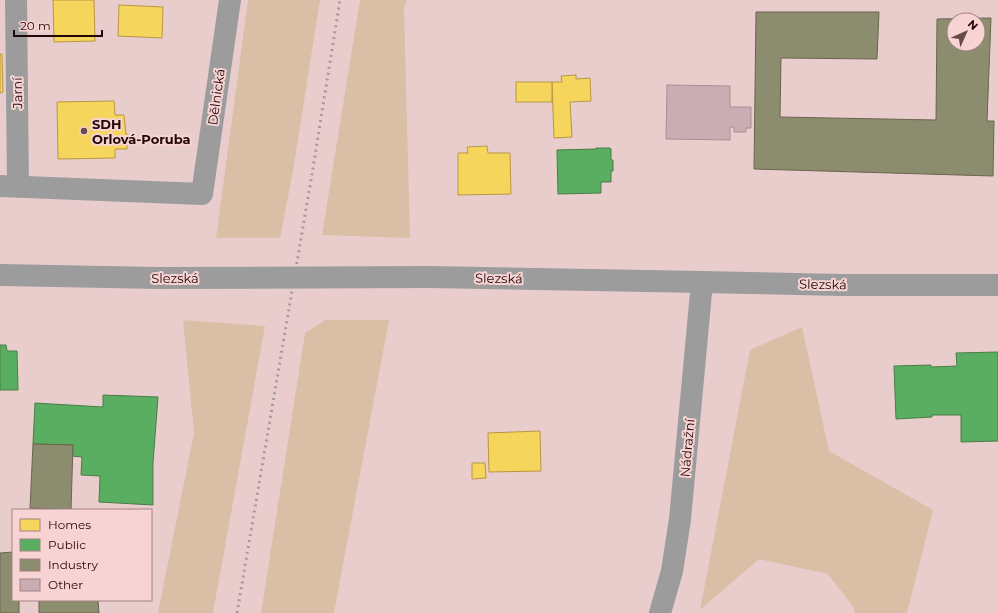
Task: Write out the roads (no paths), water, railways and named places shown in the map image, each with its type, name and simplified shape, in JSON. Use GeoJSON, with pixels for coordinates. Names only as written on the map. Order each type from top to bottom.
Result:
{"type":"FeatureCollection","features":[{"type":"Feature","properties":{"kind":"street","name":"Jarní"},"geometry":{"type":"LineString","coordinates":[[9,186],[16,0]]}},
{"type":"Feature","properties":{"kind":"street","name":"Dělnická"},"geometry":{"type":"LineString","coordinates":[[9,186],[202,194],[230,0]]}},
{"type":"Feature","properties":{"kind":"street","name":"Slezská"},"geometry":{"type":"LineString","coordinates":[[0,275],[159,278],[430,277],[841,285],[998,285]]}},
{"type":"Feature","properties":{"kind":"street","name":"Nádražní"},"geometry":{"type":"LineString","coordinates":[[660,613],[672,571],[680,519],[702,282]]}},
{"type":"Feature","properties":{"kind":"railway"},"geometry":{"type":"LineString","coordinates":[[237,613],[312,174],[340,0]]}},
{"type":"Feature","properties":{"kind":"place","name":"SDH Orlová-Poruba"},"geometry":{"type":"Point","coordinates":[84,131]}}]}
